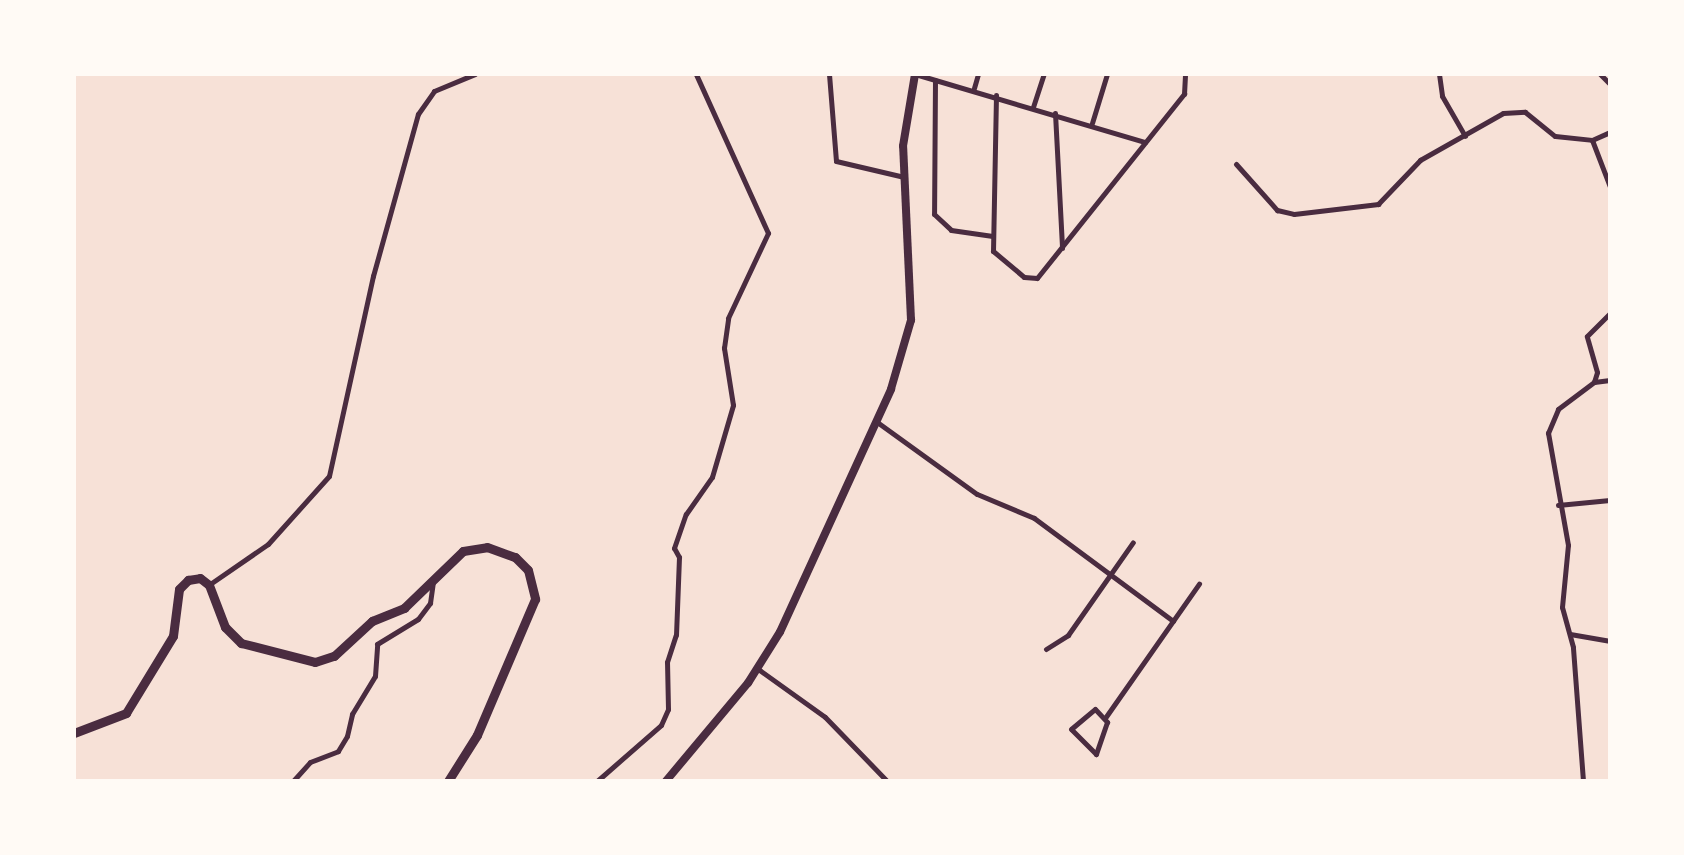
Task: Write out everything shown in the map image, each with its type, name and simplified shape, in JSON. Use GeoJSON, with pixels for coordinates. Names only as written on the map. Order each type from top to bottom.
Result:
{"type":"FeatureCollection","features":[{"type":"Feature","properties":{"kind":"main road"},"geometry":{"type":"LineString","coordinates":[[666,781],[757,669],[816,561],[877,422],[911,320],[904,177],[915,74]]}},
{"type":"Feature","properties":{"kind":"main road"},"geometry":{"type":"LineString","coordinates":[[74,733],[126,713],[173,636],[179,589],[195,578],[209,585],[234,638],[315,662],[334,656],[372,621],[404,608],[463,551],[483,546],[518,560],[536,589],[525,631],[477,735],[448,781]]}},
{"type":"Feature","properties":{"kind":"street"},"geometry":{"type":"LineString","coordinates":[[209,585],[268,544],[329,476],[373,276],[418,114],[434,91],[475,74]]}},
{"type":"Feature","properties":{"kind":"street"},"geometry":{"type":"LineString","coordinates":[[597,781],[661,725],[668,709],[667,662],[676,635],[679,557],[674,548],[686,514],[712,477],[733,405],[724,348],[728,318],[768,233],[696,74]]}},
{"type":"Feature","properties":{"kind":"street"},"geometry":{"type":"LineString","coordinates":[[829,74],[836,161],[904,177]]}},
{"type":"Feature","properties":{"kind":"street"},"geometry":{"type":"LineString","coordinates":[[915,74],[974,88],[1145,142]]}},
{"type":"Feature","properties":{"kind":"street"},"geometry":{"type":"LineString","coordinates":[[974,88],[978,74]]}},
{"type":"Feature","properties":{"kind":"street"},"geometry":{"type":"LineString","coordinates":[[1033,107],[1044,74]]}},
{"type":"Feature","properties":{"kind":"street"},"geometry":{"type":"LineString","coordinates":[[1092,123],[1107,74]]}},
{"type":"Feature","properties":{"kind":"street"},"geometry":{"type":"LineString","coordinates":[[996,95],[993,251],[1024,277],[1037,278],[1184,94],[1185,74]]}},
{"type":"Feature","properties":{"kind":"street"},"geometry":{"type":"LineString","coordinates":[[1439,74],[1442,96],[1465,136]]}},
{"type":"Feature","properties":{"kind":"street"},"geometry":{"type":"LineString","coordinates":[[1600,74],[1610,84]]}},
{"type":"Feature","properties":{"kind":"street"},"geometry":{"type":"LineString","coordinates":[[935,80],[934,214],[951,230],[993,236]]}},
{"type":"Feature","properties":{"kind":"street"},"geometry":{"type":"LineString","coordinates":[[1236,164],[1277,210],[1294,214],[1378,204],[1420,160],[1515,111],[1525,112],[1555,136],[1592,140],[1610,132]]}},
{"type":"Feature","properties":{"kind":"street"},"geometry":{"type":"LineString","coordinates":[[1055,113],[1062,249]]}},
{"type":"Feature","properties":{"kind":"street"},"geometry":{"type":"LineString","coordinates":[[1592,140],[1610,187]]}},
{"type":"Feature","properties":{"kind":"street"},"geometry":{"type":"LineString","coordinates":[[1583,781],[1570,634],[1562,607],[1568,545],[1558,505],[1550,420],[1594,382],[1597,372],[1587,336],[1610,313]]}},
{"type":"Feature","properties":{"kind":"street"},"geometry":{"type":"LineString","coordinates":[[1594,382],[1610,380]]}},
{"type":"Feature","properties":{"kind":"street"},"geometry":{"type":"LineString","coordinates":[[877,422],[977,494],[1021,509],[1173,621]]}},
{"type":"Feature","properties":{"kind":"street"},"geometry":{"type":"LineString","coordinates":[[1558,505],[1610,500]]}},
{"type":"Feature","properties":{"kind":"street"},"geometry":{"type":"LineString","coordinates":[[1046,649],[1068,635],[1133,542]]}},
{"type":"Feature","properties":{"kind":"street"},"geometry":{"type":"LineString","coordinates":[[293,781],[310,762],[338,751],[375,676],[377,644],[418,619],[430,603],[432,581]]}},
{"type":"Feature","properties":{"kind":"street"},"geometry":{"type":"LineString","coordinates":[[1105,718],[1199,584]]}},
{"type":"Feature","properties":{"kind":"street"},"geometry":{"type":"LineString","coordinates":[[1570,634],[1610,641]]}},
{"type":"Feature","properties":{"kind":"street"},"geometry":{"type":"LineString","coordinates":[[757,669],[825,717],[887,781]]}},
{"type":"Feature","properties":{"kind":"street"},"geometry":{"type":"LineString","coordinates":[[1091,710],[1105,718],[1107,722],[1096,754],[1071,729],[1091,710]]}}]}
